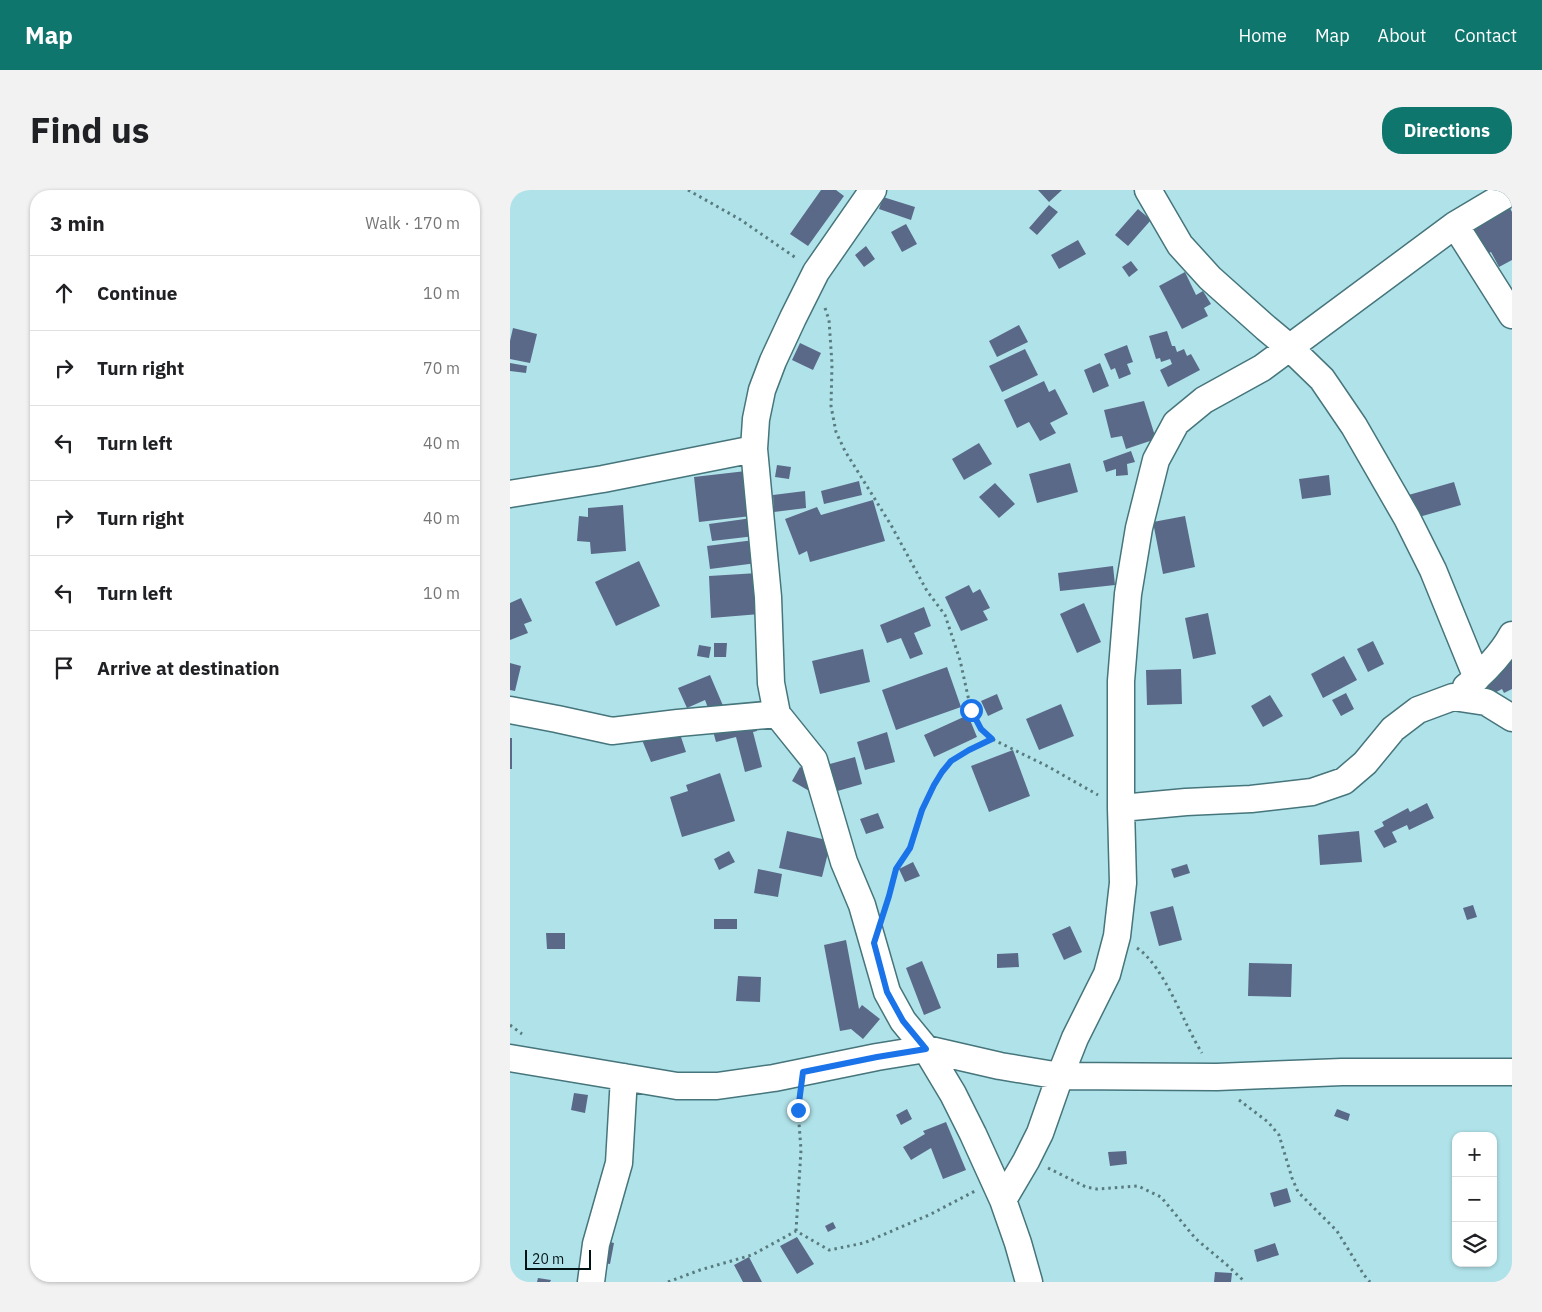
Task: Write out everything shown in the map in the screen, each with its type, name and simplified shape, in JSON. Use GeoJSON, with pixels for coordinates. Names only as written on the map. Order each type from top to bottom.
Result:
{"type":"FeatureCollection","features":[{"type":"Feature","properties":{"kind":"street"},"geometry":{"type":"LineString","coordinates":[[873,190],[816,272],[772,361],[762,390],[756,419],[754,449],[768,597],[771,683],[777,714],[814,760],[844,862],[862,905],[887,992],[903,1021],[926,1049],[953,1094],[973,1134],[999,1190],[1029,1282]]}},
{"type":"Feature","properties":{"kind":"street"},"geometry":{"type":"LineString","coordinates":[[999,1190],[1026,1162],[1040,1133],[1075,1038],[1107,974],[1117,936],[1123,883],[1121,681],[1128,594],[1139,528],[1156,460],[1176,423],[1204,400],[1262,368],[1455,225],[1512,192]]}},
{"type":"Feature","properties":{"kind":"street"},"geometry":{"type":"LineString","coordinates":[[1155,193],[1180,245],[1210,278],[1322,378],[1354,426],[1433,570],[1477,678]]}},
{"type":"Feature","properties":{"kind":"street"},"geometry":{"type":"LineString","coordinates":[[1455,225],[1512,315]]}},
{"type":"Feature","properties":{"kind":"street"},"geometry":{"type":"LineString","coordinates":[[510,494],[603,479],[754,449]]}},
{"type":"Feature","properties":{"kind":"street"},"geometry":{"type":"LineString","coordinates":[[1121,808],[1251,799],[1312,792],[1344,781],[1365,763],[1393,729],[1418,710],[1454,697],[1477,678],[1506,645],[1512,635]]}},
{"type":"Feature","properties":{"kind":"street"},"geometry":{"type":"LineString","coordinates":[[1454,697],[1486,702],[1512,718]]}},
{"type":"Feature","properties":{"kind":"street"},"geometry":{"type":"LineString","coordinates":[[510,710],[612,732],[678,723],[777,714]]}},
{"type":"Feature","properties":{"kind":"street"},"geometry":{"type":"LineString","coordinates":[[510,1058],[677,1086],[697,1087],[726,1085],[926,1049],[1000,1066],[1060,1076],[1217,1076],[1342,1072],[1512,1072]]}},
{"type":"Feature","properties":{"kind":"street"},"geometry":{"type":"LineString","coordinates":[[591,1282],[596,1244],[619,1164],[624,1077]]}},
{"type":"Feature","properties":{"kind":"path"},"geometry":{"type":"LineString","coordinates":[[688,190],[741,220],[816,272],[828,320],[832,364],[831,406],[836,432],[844,451],[891,525],[927,591],[945,615],[960,660],[971,710],[981,729],[992,739],[1047,766],[1121,808]]}},
{"type":"Feature","properties":{"kind":"path"},"geometry":{"type":"LineString","coordinates":[[886,906],[896,869],[910,848],[922,810],[942,772],[951,761],[992,739]]}},
{"type":"Feature","properties":{"kind":"path"},"geometry":{"type":"LineString","coordinates":[[1117,936],[1142,951],[1152,962],[1162,977],[1198,1047],[1230,1093],[1268,1122],[1279,1135],[1298,1192],[1337,1231],[1370,1282]]}},
{"type":"Feature","properties":{"kind":"path"},"geometry":{"type":"LineString","coordinates":[[796,1231],[801,1150],[798,1110],[803,1072]]}},
{"type":"Feature","properties":{"kind":"path"},"geometry":{"type":"LineString","coordinates":[[1026,1162],[1052,1169],[1086,1187],[1097,1189],[1138,1186],[1161,1197],[1196,1239],[1228,1265],[1245,1282]]}},
{"type":"Feature","properties":{"kind":"path"},"geometry":{"type":"LineString","coordinates":[[796,1231],[829,1250],[864,1243],[931,1214],[999,1190]]}},
{"type":"Feature","properties":{"kind":"path"},"geometry":{"type":"LineString","coordinates":[[668,1282],[700,1270],[752,1255],[796,1231]]}},
{"type":"Feature","properties":{"kind":"building"},"geometry":{"type":"Polygon","coordinates":[[[821,190],[836,190],[844,196],[808,246],[790,234],[821,190]]]}},
{"type":"Feature","properties":{"kind":"building"},"geometry":{"type":"Polygon","coordinates":[[[1038,190],[1062,190],[1049,202],[1038,190]]]}},
{"type":"Feature","properties":{"kind":"building"},"geometry":{"type":"Polygon","coordinates":[[[883,197],[915,207],[911,220],[879,209],[883,197]]]}},
{"type":"Feature","properties":{"kind":"building"},"geometry":{"type":"Polygon","coordinates":[[[1507,203],[1512,212],[1512,260],[1499,267],[1491,252],[1481,257],[1464,227],[1507,203]]]}},
{"type":"Feature","properties":{"kind":"building"},"geometry":{"type":"Polygon","coordinates":[[[1049,205],[1058,212],[1037,235],[1029,228],[1049,205]]]}},
{"type":"Feature","properties":{"kind":"building"},"geometry":{"type":"Polygon","coordinates":[[[1138,209],[1151,220],[1128,246],[1115,235],[1138,209]]]}},
{"type":"Feature","properties":{"kind":"building"},"geometry":{"type":"Polygon","coordinates":[[[906,224],[917,244],[902,252],[891,232],[906,224]]]}},
{"type":"Feature","properties":{"kind":"building"},"geometry":{"type":"Polygon","coordinates":[[[1078,240],[1086,254],[1059,269],[1051,255],[1078,240]]]}},
{"type":"Feature","properties":{"kind":"building"},"geometry":{"type":"Polygon","coordinates":[[[866,246],[875,259],[864,267],[855,255],[866,246]]]}},
{"type":"Feature","properties":{"kind":"building"},"geometry":{"type":"Polygon","coordinates":[[[1131,261],[1138,270],[1129,277],[1122,267],[1131,261]]]}},
{"type":"Feature","properties":{"kind":"building"},"geometry":{"type":"Polygon","coordinates":[[[1185,272],[1196,295],[1203,291],[1211,304],[1204,308],[1208,316],[1182,329],[1159,286],[1185,272]]]}},
{"type":"Feature","properties":{"kind":"building"},"geometry":{"type":"Polygon","coordinates":[[[1019,325],[1028,342],[997,357],[989,341],[1019,325]]]}},
{"type":"Feature","properties":{"kind":"building"},"geometry":{"type":"Polygon","coordinates":[[[513,328],[537,334],[530,363],[510,359],[510,341],[513,328]]]}},
{"type":"Feature","properties":{"kind":"building"},"geometry":{"type":"Polygon","coordinates":[[[1167,331],[1172,346],[1175,346],[1177,352],[1184,349],[1187,356],[1191,354],[1200,370],[1168,387],[1160,370],[1172,364],[1170,359],[1161,362],[1160,358],[1156,359],[1149,336],[1167,331]]]}},
{"type":"Feature","properties":{"kind":"building"},"geometry":{"type":"Polygon","coordinates":[[[800,343],[821,353],[813,370],[792,360],[800,343]]]}},
{"type":"Feature","properties":{"kind":"building"},"geometry":{"type":"Polygon","coordinates":[[[1127,345],[1133,362],[1127,364],[1131,374],[1119,379],[1115,368],[1111,370],[1104,354],[1127,345]]]}},
{"type":"Feature","properties":{"kind":"building"},"geometry":{"type":"Polygon","coordinates":[[[1025,349],[1038,375],[1002,392],[989,366],[1025,349]]]}},
{"type":"Feature","properties":{"kind":"building"},"geometry":{"type":"Polygon","coordinates":[[[510,363],[527,366],[526,373],[510,371],[510,363]]]}},
{"type":"Feature","properties":{"kind":"building"},"geometry":{"type":"Polygon","coordinates":[[[1100,363],[1109,386],[1093,393],[1084,370],[1100,363]]]}},
{"type":"Feature","properties":{"kind":"building"},"geometry":{"type":"Polygon","coordinates":[[[1044,381],[1049,392],[1055,389],[1068,414],[1050,423],[1056,433],[1040,441],[1029,422],[1017,428],[1004,400],[1044,381]]]}},
{"type":"Feature","properties":{"kind":"building"},"geometry":{"type":"Polygon","coordinates":[[[1144,401],[1156,439],[1126,449],[1122,436],[1111,438],[1104,410],[1144,401]]]}},
{"type":"Feature","properties":{"kind":"building"},"geometry":{"type":"Polygon","coordinates":[[[979,443],[992,464],[964,480],[952,459],[979,443]]]}},
{"type":"Feature","properties":{"kind":"building"},"geometry":{"type":"Polygon","coordinates":[[[1131,451],[1135,462],[1127,464],[1128,475],[1116,476],[1116,469],[1106,472],[1103,461],[1131,451]]]}},
{"type":"Feature","properties":{"kind":"building"},"geometry":{"type":"Polygon","coordinates":[[[1070,463],[1078,492],[1037,503],[1029,474],[1070,463]]]}},
{"type":"Feature","properties":{"kind":"building"},"geometry":{"type":"Polygon","coordinates":[[[777,465],[791,467],[789,479],[775,477],[777,465]]]}},
{"type":"Feature","properties":{"kind":"building"},"geometry":{"type":"Polygon","coordinates":[[[746,471],[751,516],[699,522],[694,477],[746,471]]]}},
{"type":"Feature","properties":{"kind":"building"},"geometry":{"type":"Polygon","coordinates":[[[1329,475],[1331,495],[1302,499],[1299,479],[1329,475]]]}},
{"type":"Feature","properties":{"kind":"building"},"geometry":{"type":"Polygon","coordinates":[[[859,481],[862,495],[824,504],[821,491],[859,481]]]}},
{"type":"Feature","properties":{"kind":"building"},"geometry":{"type":"Polygon","coordinates":[[[1454,482],[1461,505],[1412,519],[1405,496],[1454,482]]]}},
{"type":"Feature","properties":{"kind":"building"},"geometry":{"type":"Polygon","coordinates":[[[995,483],[1015,504],[999,518],[979,497],[995,483]]]}},
{"type":"Feature","properties":{"kind":"building"},"geometry":{"type":"Polygon","coordinates":[[[805,491],[806,508],[774,512],[773,495],[805,491]]]}},
{"type":"Feature","properties":{"kind":"building"},"geometry":{"type":"Polygon","coordinates":[[[873,500],[885,541],[810,562],[807,551],[799,555],[785,519],[817,507],[821,515],[873,500]]]}},
{"type":"Feature","properties":{"kind":"building"},"geometry":{"type":"Polygon","coordinates":[[[623,505],[626,551],[591,554],[590,542],[577,541],[579,516],[588,517],[588,508],[623,505]]]}},
{"type":"Feature","properties":{"kind":"building"},"geometry":{"type":"Polygon","coordinates":[[[1185,516],[1195,567],[1163,574],[1153,522],[1185,516]]]}},
{"type":"Feature","properties":{"kind":"building"},"geometry":{"type":"Polygon","coordinates":[[[752,518],[755,536],[712,541],[709,524],[752,518]]]}},
{"type":"Feature","properties":{"kind":"building"},"geometry":{"type":"Polygon","coordinates":[[[754,540],[757,563],[710,569],[707,546],[754,540]]]}},
{"type":"Feature","properties":{"kind":"building"},"geometry":{"type":"Polygon","coordinates":[[[639,561],[660,606],[616,626],[595,582],[639,561]]]}},
{"type":"Feature","properties":{"kind":"building"},"geometry":{"type":"Polygon","coordinates":[[[1113,566],[1115,585],[1060,591],[1058,573],[1113,566]]]}},
{"type":"Feature","properties":{"kind":"building"},"geometry":{"type":"Polygon","coordinates":[[[758,573],[760,614],[711,618],[709,576],[758,573]]]}},
{"type":"Feature","properties":{"kind":"building"},"geometry":{"type":"Polygon","coordinates":[[[969,585],[973,593],[980,589],[990,608],[983,611],[988,620],[961,631],[945,597],[969,585]]]}},
{"type":"Feature","properties":{"kind":"building"},"geometry":{"type":"Polygon","coordinates":[[[521,598],[532,621],[524,624],[528,633],[510,640],[510,603],[521,598]]]}},
{"type":"Feature","properties":{"kind":"building"},"geometry":{"type":"Polygon","coordinates":[[[1084,603],[1101,642],[1077,653],[1060,614],[1084,603]]]}},
{"type":"Feature","properties":{"kind":"building"},"geometry":{"type":"Polygon","coordinates":[[[924,607],[931,626],[914,633],[923,654],[910,659],[901,638],[887,643],[880,625],[924,607]]]}},
{"type":"Feature","properties":{"kind":"building"},"geometry":{"type":"Polygon","coordinates":[[[1208,613],[1216,654],[1193,659],[1185,618],[1208,613]]]}},
{"type":"Feature","properties":{"kind":"building"},"geometry":{"type":"Polygon","coordinates":[[[1373,641],[1384,664],[1368,672],[1357,649],[1373,641]]]}},
{"type":"Feature","properties":{"kind":"building"},"geometry":{"type":"Polygon","coordinates":[[[714,643],[727,643],[726,657],[714,657],[714,643]]]}},
{"type":"Feature","properties":{"kind":"building"},"geometry":{"type":"Polygon","coordinates":[[[699,645],[711,647],[709,658],[697,656],[699,645]]]}},
{"type":"Feature","properties":{"kind":"building"},"geometry":{"type":"Polygon","coordinates":[[[863,649],[870,682],[820,694],[812,661],[863,649]]]}},
{"type":"Feature","properties":{"kind":"building"},"geometry":{"type":"Polygon","coordinates":[[[1512,654],[1512,689],[1504,693],[1502,689],[1487,697],[1478,679],[1512,654]]]}},
{"type":"Feature","properties":{"kind":"building"},"geometry":{"type":"Polygon","coordinates":[[[1344,656],[1357,680],[1323,698],[1311,674],[1344,656]]]}},
{"type":"Feature","properties":{"kind":"building"},"geometry":{"type":"Polygon","coordinates":[[[510,663],[521,666],[515,691],[510,690],[510,663]]]}},
{"type":"Feature","properties":{"kind":"building"},"geometry":{"type":"Polygon","coordinates":[[[947,667],[961,707],[896,730],[882,690],[947,667]]]}},
{"type":"Feature","properties":{"kind":"building"},"geometry":{"type":"Polygon","coordinates":[[[1181,669],[1182,704],[1147,705],[1146,670],[1181,669]]]}},
{"type":"Feature","properties":{"kind":"building"},"geometry":{"type":"Polygon","coordinates":[[[710,675],[724,708],[710,713],[705,700],[687,708],[678,688],[710,675]]]}},
{"type":"Feature","properties":{"kind":"building"},"geometry":{"type":"Polygon","coordinates":[[[1346,693],[1354,709],[1341,716],[1332,700],[1346,693]]]}},
{"type":"Feature","properties":{"kind":"building"},"geometry":{"type":"Polygon","coordinates":[[[997,694],[1003,709],[988,716],[981,701],[997,694]]]}},
{"type":"Feature","properties":{"kind":"building"},"geometry":{"type":"Polygon","coordinates":[[[1270,695],[1283,716],[1263,727],[1251,706],[1270,695]]]}},
{"type":"Feature","properties":{"kind":"building"},"geometry":{"type":"Polygon","coordinates":[[[1061,704],[1074,736],[1039,750],[1026,719],[1061,704]]]}},
{"type":"Feature","properties":{"kind":"building"},"geometry":{"type":"Polygon","coordinates":[[[968,715],[977,737],[934,757],[924,735],[968,715]]]}},
{"type":"Feature","properties":{"kind":"building"},"geometry":{"type":"Polygon","coordinates":[[[753,719],[757,731],[753,732],[762,767],[745,772],[736,737],[716,742],[713,731],[753,719]]]}},
{"type":"Feature","properties":{"kind":"building"},"geometry":{"type":"Polygon","coordinates":[[[678,728],[686,752],[651,762],[642,740],[678,728]]]}},
{"type":"Feature","properties":{"kind":"building"},"geometry":{"type":"Polygon","coordinates":[[[887,732],[895,762],[865,770],[857,742],[887,732]]]}},
{"type":"Feature","properties":{"kind":"building"},"geometry":{"type":"Polygon","coordinates":[[[510,738],[512,738],[512,769],[510,769],[510,738]]]}},
{"type":"Feature","properties":{"kind":"building"},"geometry":{"type":"Polygon","coordinates":[[[1013,750],[1030,796],[989,812],[971,766],[1013,750]]]}},
{"type":"Feature","properties":{"kind":"building"},"geometry":{"type":"Polygon","coordinates":[[[855,757],[862,784],[827,794],[819,767],[855,757]]]}},
{"type":"Feature","properties":{"kind":"building"},"geometry":{"type":"Polygon","coordinates":[[[800,767],[818,778],[811,792],[792,781],[800,767]]]}},
{"type":"Feature","properties":{"kind":"building"},"geometry":{"type":"Polygon","coordinates":[[[720,773],[735,821],[682,837],[670,797],[688,791],[686,785],[720,773]]]}},
{"type":"Feature","properties":{"kind":"building"},"geometry":{"type":"Polygon","coordinates":[[[1427,803],[1434,818],[1409,830],[1407,825],[1392,832],[1397,842],[1384,848],[1374,831],[1384,826],[1382,822],[1408,808],[1410,812],[1427,803]]]}},
{"type":"Feature","properties":{"kind":"building"},"geometry":{"type":"Polygon","coordinates":[[[878,813],[884,828],[866,834],[860,819],[878,813]]]}},
{"type":"Feature","properties":{"kind":"building"},"geometry":{"type":"Polygon","coordinates":[[[787,831],[831,841],[822,877],[779,868],[787,831]]]}},
{"type":"Feature","properties":{"kind":"building"},"geometry":{"type":"Polygon","coordinates":[[[1359,831],[1362,862],[1320,865],[1318,835],[1359,831]]]}},
{"type":"Feature","properties":{"kind":"building"},"geometry":{"type":"Polygon","coordinates":[[[729,851],[735,862],[719,870],[714,859],[729,851]]]}},
{"type":"Feature","properties":{"kind":"building"},"geometry":{"type":"Polygon","coordinates":[[[913,862],[920,876],[905,882],[899,869],[913,862]]]}},
{"type":"Feature","properties":{"kind":"building"},"geometry":{"type":"Polygon","coordinates":[[[1187,864],[1190,873],[1174,878],[1171,869],[1187,864]]]}},
{"type":"Feature","properties":{"kind":"building"},"geometry":{"type":"Polygon","coordinates":[[[758,869],[782,874],[778,897],[754,893],[758,869]]]}},
{"type":"Feature","properties":{"kind":"building"},"geometry":{"type":"Polygon","coordinates":[[[1473,905],[1477,917],[1467,920],[1463,908],[1473,905]]]}},
{"type":"Feature","properties":{"kind":"building"},"geometry":{"type":"Polygon","coordinates":[[[1173,906],[1182,940],[1159,946],[1150,912],[1173,906]]]}},
{"type":"Feature","properties":{"kind":"building"},"geometry":{"type":"Polygon","coordinates":[[[714,919],[737,919],[737,929],[714,929],[714,919]]]}},
{"type":"Feature","properties":{"kind":"building"},"geometry":{"type":"Polygon","coordinates":[[[1070,926],[1082,952],[1064,960],[1052,934],[1070,926]]]}},
{"type":"Feature","properties":{"kind":"building"},"geometry":{"type":"Polygon","coordinates":[[[546,933],[565,933],[565,949],[547,949],[546,933]]]}},
{"type":"Feature","properties":{"kind":"building"},"geometry":{"type":"Polygon","coordinates":[[[846,940],[859,1009],[862,1005],[880,1019],[863,1039],[851,1029],[840,1031],[824,945],[846,940]]]}},
{"type":"Feature","properties":{"kind":"building"},"geometry":{"type":"Polygon","coordinates":[[[1018,953],[1019,967],[997,968],[997,954],[1018,953]]]}},
{"type":"Feature","properties":{"kind":"building"},"geometry":{"type":"Polygon","coordinates":[[[922,961],[941,1008],[924,1015],[906,968],[922,961]]]}},
{"type":"Feature","properties":{"kind":"building"},"geometry":{"type":"Polygon","coordinates":[[[1249,963],[1292,964],[1291,997],[1248,996],[1249,963]]]}},
{"type":"Feature","properties":{"kind":"building"},"geometry":{"type":"Polygon","coordinates":[[[738,976],[761,977],[760,1002],[736,1001],[738,976]]]}},
{"type":"Feature","properties":{"kind":"building"},"geometry":{"type":"Polygon","coordinates":[[[574,1093],[588,1095],[585,1113],[571,1110],[574,1093]]]}},
{"type":"Feature","properties":{"kind":"building"},"geometry":{"type":"Polygon","coordinates":[[[907,1109],[912,1119],[901,1125],[896,1115],[907,1109]]]}},
{"type":"Feature","properties":{"kind":"building"},"geometry":{"type":"Polygon","coordinates":[[[1337,1109],[1350,1114],[1348,1121],[1334,1116],[1337,1109]]]}},
{"type":"Feature","properties":{"kind":"building"},"geometry":{"type":"Polygon","coordinates":[[[946,1122],[966,1170],[943,1179],[931,1148],[911,1160],[903,1147],[925,1134],[923,1131],[946,1122]]]}},
{"type":"Feature","properties":{"kind":"building"},"geometry":{"type":"Polygon","coordinates":[[[1126,1151],[1127,1164],[1110,1166],[1108,1152],[1126,1151]]]}},
{"type":"Feature","properties":{"kind":"building"},"geometry":{"type":"Polygon","coordinates":[[[1287,1188],[1291,1202],[1274,1207],[1270,1193],[1287,1188]]]}},
{"type":"Feature","properties":{"kind":"building"},"geometry":{"type":"Polygon","coordinates":[[[833,1222],[836,1228],[828,1232],[825,1226],[833,1222]]]}},
{"type":"Feature","properties":{"kind":"building"},"geometry":{"type":"Polygon","coordinates":[[[797,1237],[814,1264],[797,1274],[780,1246],[797,1237]]]}},
{"type":"Feature","properties":{"kind":"building"},"geometry":{"type":"Polygon","coordinates":[[[602,1240],[614,1243],[610,1264],[598,1262],[602,1240]]]}},
{"type":"Feature","properties":{"kind":"building"},"geometry":{"type":"Polygon","coordinates":[[[1275,1243],[1279,1255],[1257,1262],[1254,1250],[1275,1243]]]}},
{"type":"Feature","properties":{"kind":"building"},"geometry":{"type":"Polygon","coordinates":[[[749,1257],[762,1282],[743,1282],[734,1265],[749,1257]]]}},
{"type":"Feature","properties":{"kind":"building"},"geometry":{"type":"Polygon","coordinates":[[[1215,1272],[1232,1273],[1231,1282],[1214,1282],[1215,1272]]]}},
{"type":"Feature","properties":{"kind":"building"},"geometry":{"type":"Polygon","coordinates":[[[538,1278],[551,1280],[550,1282],[537,1282],[538,1278]]]}},
{"type":"Feature","properties":{"kind":"route"},"geometry":{"type":"LineString","coordinates":[[798,1110],[803,1072],[926,1049],[903,1021],[887,992],[874,943],[896,869],[910,848],[922,810],[934,785],[951,761],[992,739],[981,729],[971,710]]}}]}
